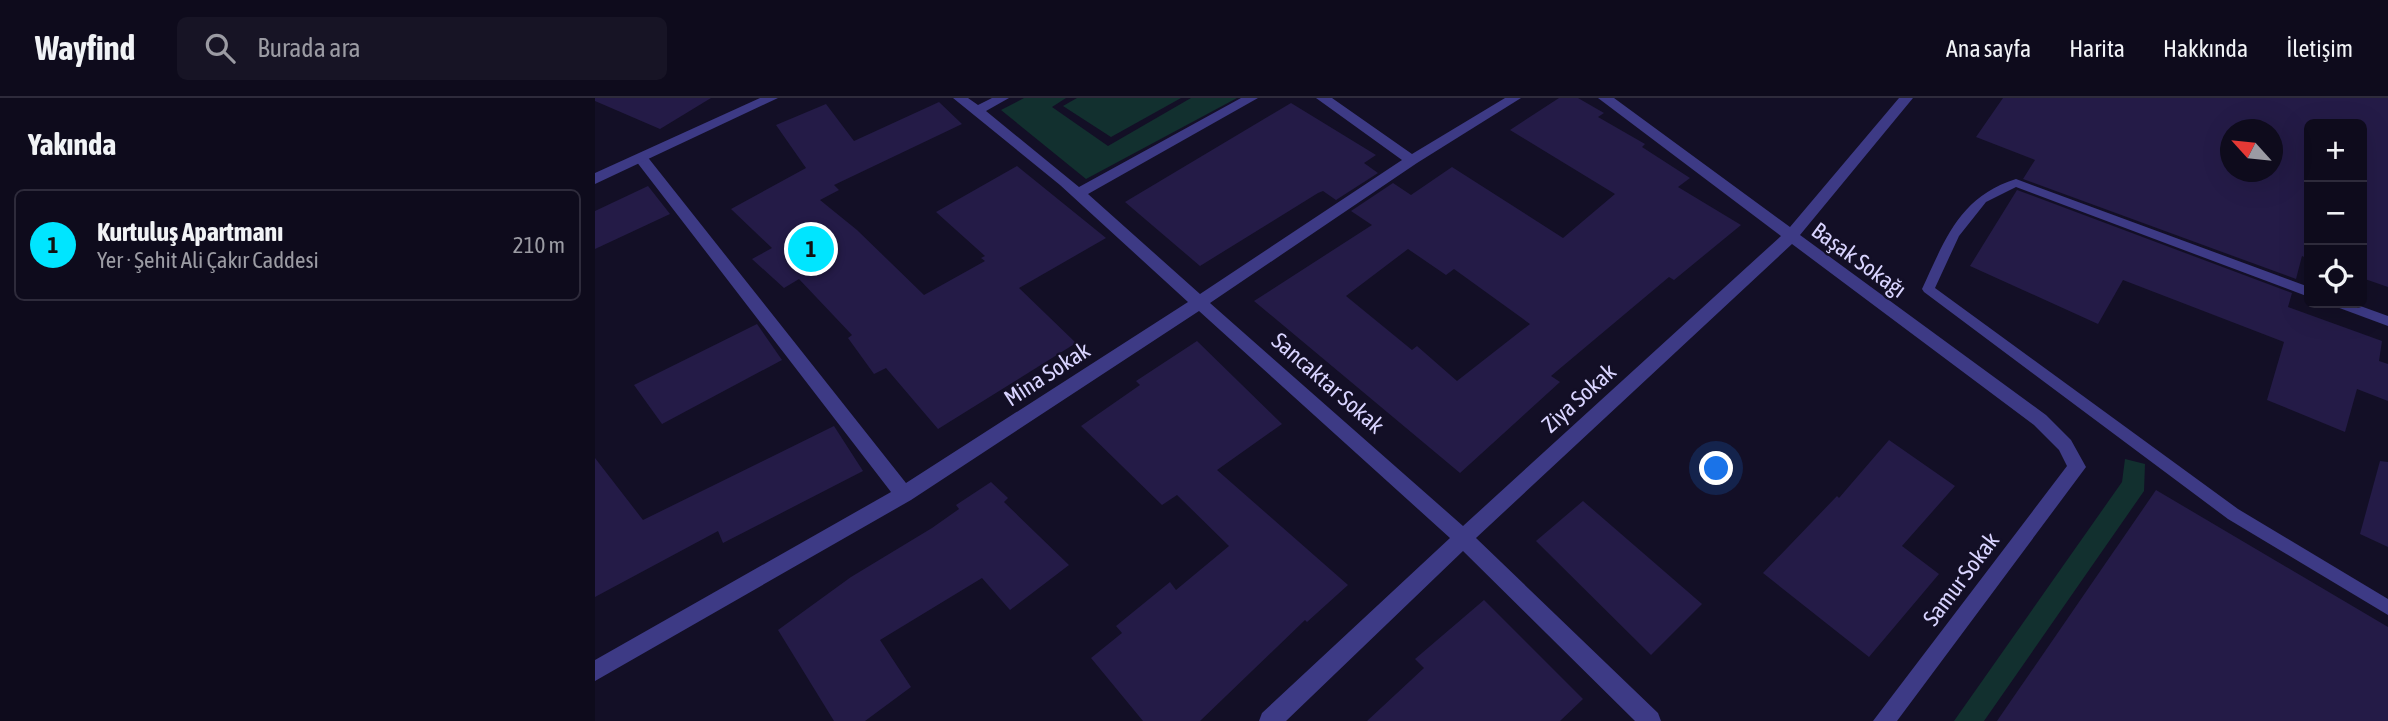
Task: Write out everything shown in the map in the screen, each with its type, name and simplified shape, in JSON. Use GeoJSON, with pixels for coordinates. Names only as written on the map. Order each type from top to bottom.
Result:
{"type":"FeatureCollection","features":[{"type":"Feature","properties":{"kind":"street"},"geometry":{"type":"LineString","coordinates":[[595,178],[771,98]]}},
{"type":"Feature","properties":{"kind":"street","name":"Sancaktar Sokak"},"geometry":{"type":"LineString","coordinates":[[960,98],[1079,193],[1199,303],[1317,404],[1464,537],[1650,721]]}},
{"type":"Feature","properties":{"kind":"street"},"geometry":{"type":"LineString","coordinates":[[976,111],[1002,98]]}},
{"type":"Feature","properties":{"kind":"street"},"geometry":{"type":"LineString","coordinates":[[1079,193],[1251,98]]}},
{"type":"Feature","properties":{"kind":"street"},"geometry":{"type":"LineString","coordinates":[[1323,98],[1412,160]]}},
{"type":"Feature","properties":{"kind":"street","name":"Mina Sokak"},"geometry":{"type":"LineString","coordinates":[[595,671],[904,494],[1199,303],[1412,160],[1514,98]]}},
{"type":"Feature","properties":{"kind":"street","name":"Başak Sokağı"},"geometry":{"type":"LineString","coordinates":[[1605,98],[2040,420],[2065,445],[2077,467]]}},
{"type":"Feature","properties":{"kind":"street","name":"Ziya Sokak"},"geometry":{"type":"LineString","coordinates":[[1270,721],[1464,537],[1790,237],[1906,98]]}},
{"type":"Feature","properties":{"kind":"street"},"geometry":{"type":"LineString","coordinates":[[641,158],[904,494]]}},
{"type":"Feature","properties":{"kind":"street","name":"Samur Sokak"},"geometry":{"type":"LineString","coordinates":[[1884,721],[2077,467]]}},
{"type":"Feature","properties":{"kind":"lane"},"geometry":{"type":"LineString","coordinates":[[2304,290],[2016,183],[1982,199],[1954,234],[1928,289],[2233,514],[2388,608]]}},
{"type":"Feature","properties":{"kind":"lane"},"geometry":{"type":"LineString","coordinates":[[2353,308],[2388,321]]}},
{"type":"Feature","properties":{"kind":"green space"},"geometry":{"type":"Polygon","coordinates":[[[1024,98],[1066,98],[1052,107],[1108,146],[1191,98],[1237,98],[1086,179],[1001,110],[1024,98]]]}},
{"type":"Feature","properties":{"kind":"green space"},"geometry":{"type":"Polygon","coordinates":[[[1077,98],[1181,98],[1111,137],[1063,106],[1077,98]]]}},
{"type":"Feature","properties":{"kind":"green space"},"geometry":{"type":"Polygon","coordinates":[[[2125,459],[2145,464],[2144,491],[1984,721],[1954,721],[2122,482],[2125,459]]]}},
{"type":"Feature","properties":{"kind":"building"},"geometry":{"type":"Polygon","coordinates":[[[595,98],[711,98],[660,129],[595,101],[595,98]]]}},
{"type":"Feature","properties":{"kind":"building"},"geometry":{"type":"Polygon","coordinates":[[[1559,98],[1578,98],[1604,113],[1598,117],[1645,144],[1642,147],[1690,178],[1678,187],[1741,225],[1674,280],[1669,277],[1551,376],[1560,382],[1460,473],[1254,301],[1372,225],[1351,211],[1393,183],[1411,195],[1452,167],[1563,238],[1615,194],[1510,130],[1559,98]],[[1408,249],[1346,296],[1412,350],[1417,346],[1457,381],[1530,324],[1454,269],[1446,275],[1408,249]]]}},
{"type":"Feature","properties":{"kind":"building"},"geometry":{"type":"Polygon","coordinates":[[[2003,98],[2388,98],[2388,287],[2367,280],[2367,119],[2304,119],[2304,257],[2302,256],[2296,279],[2023,179],[2035,160],[1976,137],[2003,98]]]}},
{"type":"Feature","properties":{"kind":"building"},"geometry":{"type":"Polygon","coordinates":[[[939,102],[962,124],[834,185],[839,190],[820,200],[857,230],[924,295],[985,261],[981,258],[985,256],[936,212],[1017,166],[1106,238],[1019,288],[1076,343],[938,429],[886,368],[874,374],[848,338],[852,335],[799,279],[784,288],[752,259],[772,248],[731,209],[806,168],[776,125],[826,104],[854,141],[939,102]]]}},
{"type":"Feature","properties":{"kind":"building"},"geometry":{"type":"Polygon","coordinates":[[[1291,103],[1376,155],[1364,163],[1378,173],[1336,200],[1323,191],[1318,193],[1200,266],[1125,202],[1291,103]]]}},
{"type":"Feature","properties":{"kind":"building"},"geometry":{"type":"Polygon","coordinates":[[[648,186],[670,214],[595,249],[595,211],[648,186]]]}},
{"type":"Feature","properties":{"kind":"building"},"geometry":{"type":"Polygon","coordinates":[[[2017,190],[2292,293],[2288,307],[2382,341],[2379,361],[2388,364],[2388,401],[2357,389],[2345,432],[2267,400],[2284,342],[2123,280],[2098,324],[1970,266],[2017,190]]]}},
{"type":"Feature","properties":{"kind":"building"},"geometry":{"type":"Polygon","coordinates":[[[757,324],[782,360],[662,424],[634,385],[757,324]]]}},
{"type":"Feature","properties":{"kind":"building"},"geometry":{"type":"Polygon","coordinates":[[[1197,341],[1282,424],[1217,470],[1348,585],[1307,622],[1305,620],[1200,721],[1143,721],[1091,658],[1122,633],[1116,626],[1170,582],[1176,590],[1229,546],[1177,495],[1162,505],[1081,426],[1140,385],[1136,381],[1197,341]]]}},
{"type":"Feature","properties":{"kind":"building"},"geometry":{"type":"Polygon","coordinates":[[[834,426],[863,471],[723,543],[718,531],[595,597],[595,458],[643,520],[834,426]]]}},
{"type":"Feature","properties":{"kind":"building"},"geometry":{"type":"Polygon","coordinates":[[[1889,440],[1955,486],[1902,546],[1939,574],[1869,657],[1763,573],[1837,496],[1839,498],[1889,440]]]}},
{"type":"Feature","properties":{"kind":"building"},"geometry":{"type":"Polygon","coordinates":[[[2380,461],[2388,462],[2388,547],[2360,534],[2380,461]]]}},
{"type":"Feature","properties":{"kind":"building"},"geometry":{"type":"Polygon","coordinates":[[[991,482],[1008,498],[1004,502],[1069,565],[1010,610],[982,578],[880,640],[911,687],[865,721],[834,721],[778,630],[851,577],[932,528],[959,509],[956,505],[991,482]]]}},
{"type":"Feature","properties":{"kind":"building"},"geometry":{"type":"Polygon","coordinates":[[[2156,490],[2388,627],[2388,721],[1997,721],[2156,490]]]}},
{"type":"Feature","properties":{"kind":"building"},"geometry":{"type":"Polygon","coordinates":[[[1583,501],[1702,604],[1651,655],[1536,541],[1583,501]]]}},
{"type":"Feature","properties":{"kind":"building"},"geometry":{"type":"Polygon","coordinates":[[[1484,600],[1583,699],[1560,721],[1367,721],[1424,668],[1415,659],[1484,600]]]}},
{"type":"Feature","properties":{"kind":"place","name":"Kurtuluş Apartmanı"},"geometry":{"type":"Point","coordinates":[811,249]}}]}
